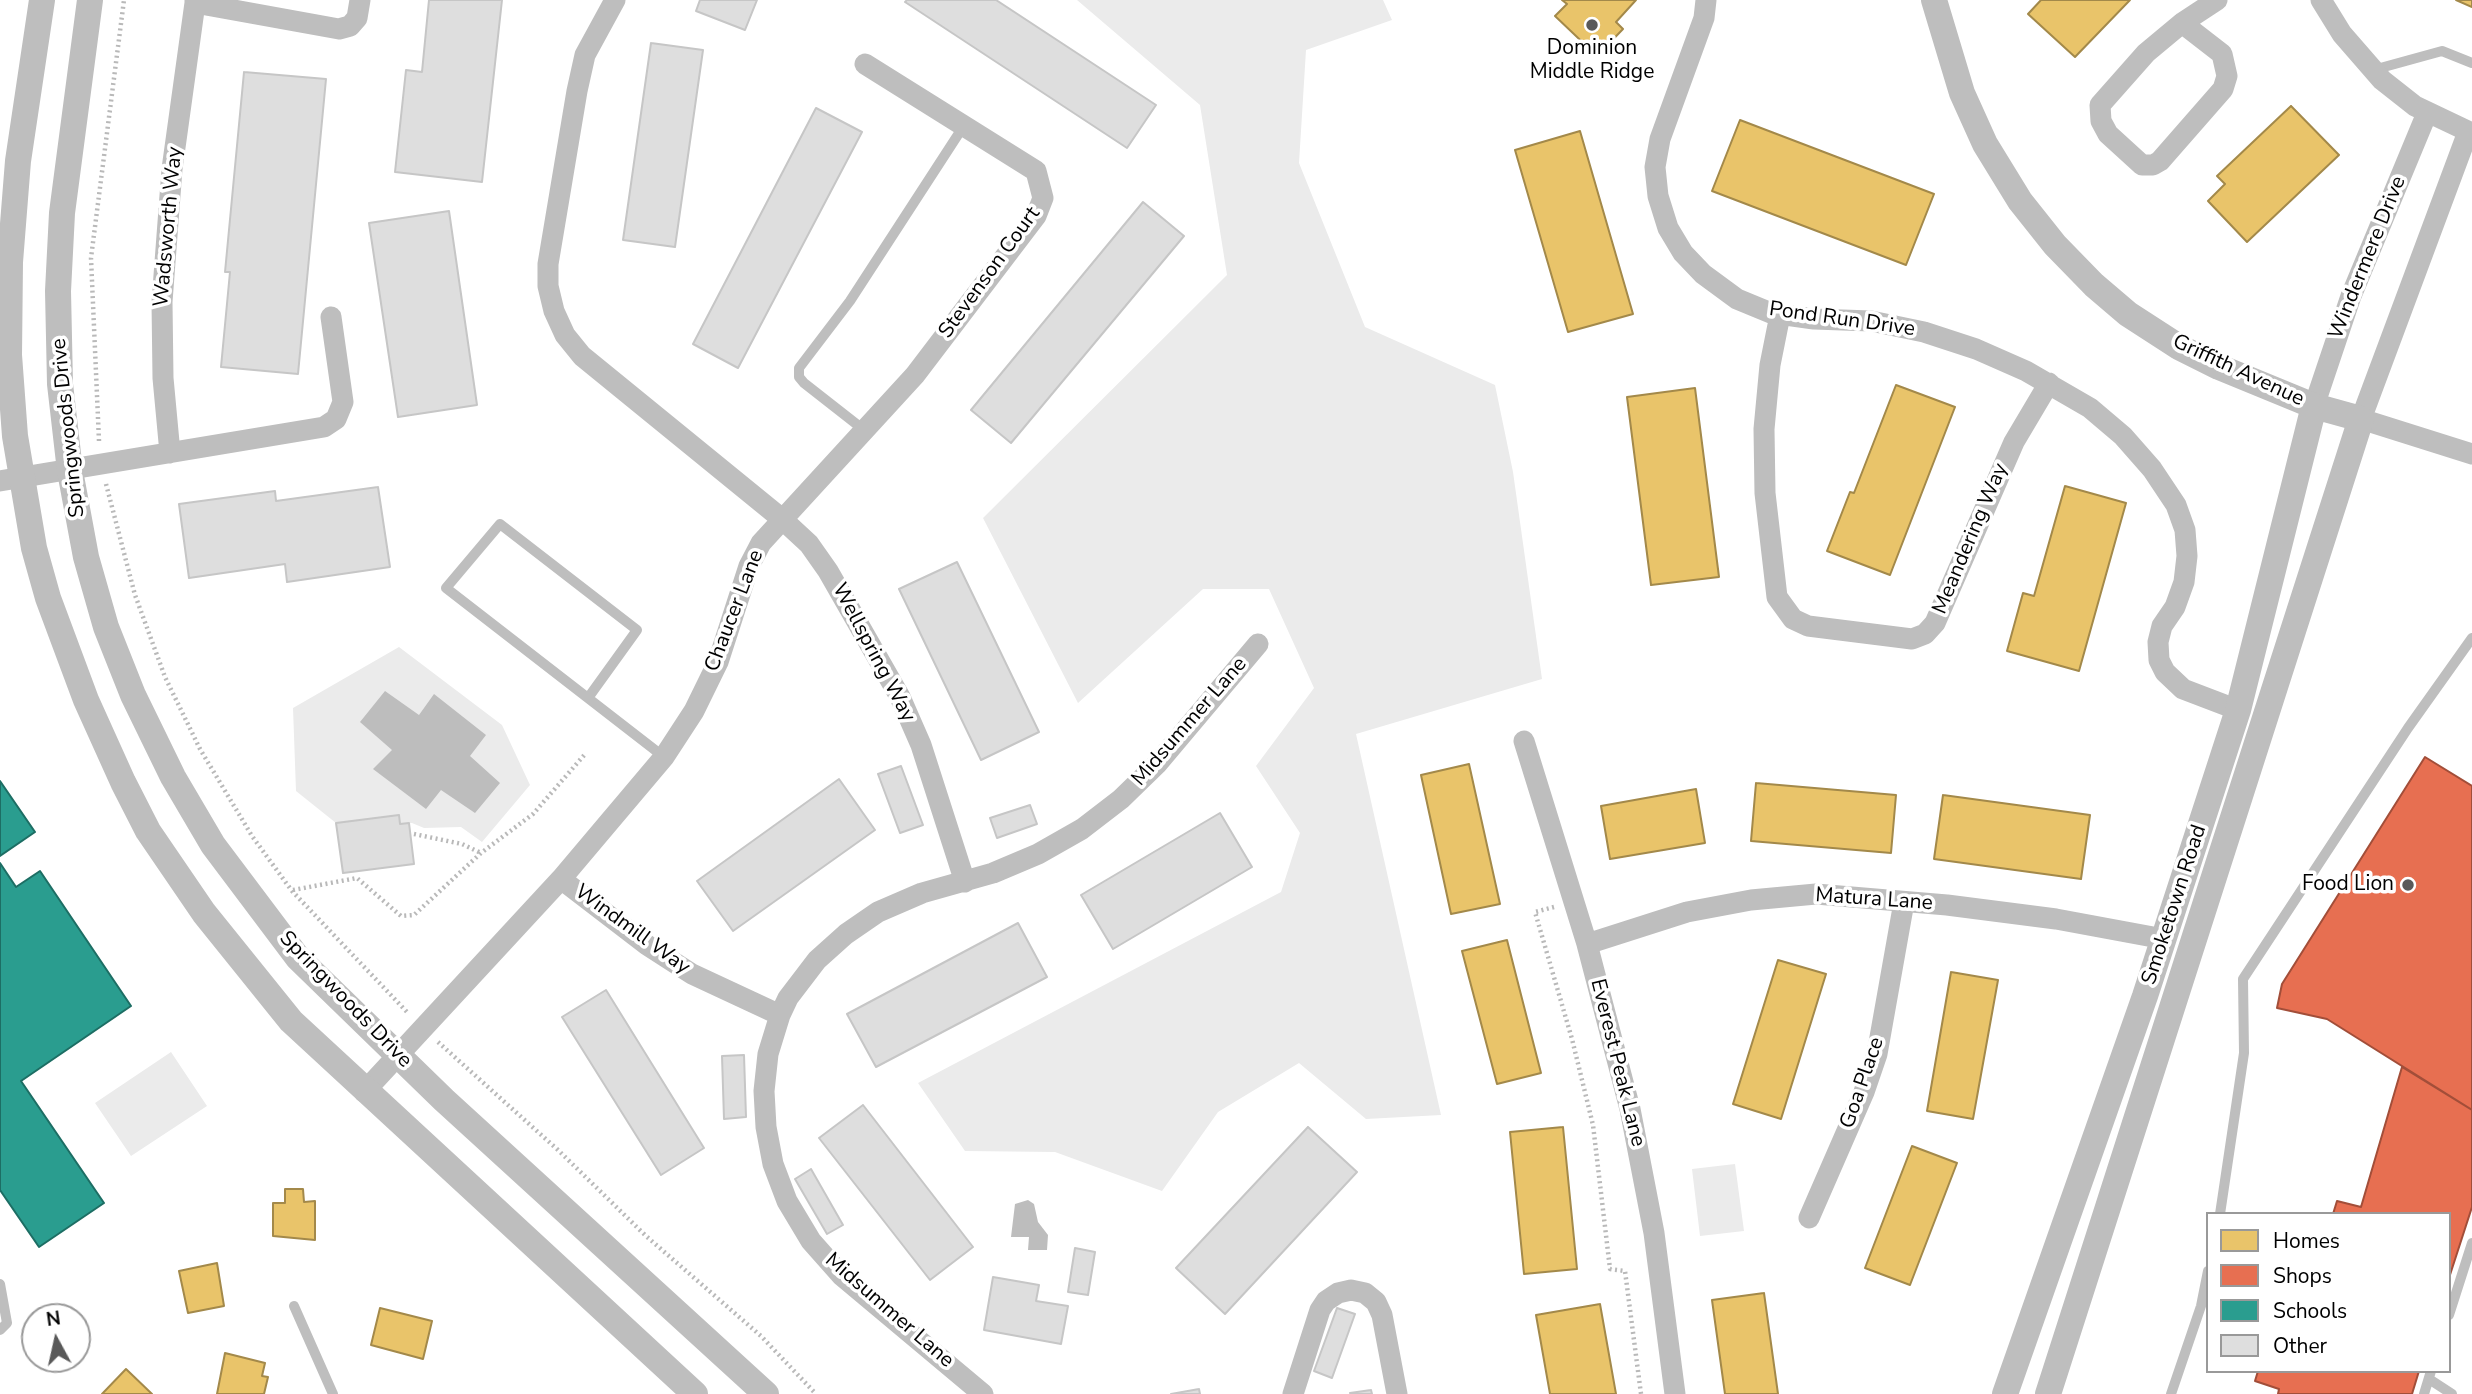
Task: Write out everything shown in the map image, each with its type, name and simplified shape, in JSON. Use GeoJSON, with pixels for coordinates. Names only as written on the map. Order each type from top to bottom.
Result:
{"type":"FeatureCollection","features":[{"type":"Feature","properties":{"kind":"street"},"geometry":{"type":"LineString","coordinates":[[42,0],[19,161],[10,262],[10,480],[48,598],[86,700],[148,831],[204,913],[265,991],[364,1092],[695,1394]]}},
{"type":"Feature","properties":{"kind":"street","name":"Springwoods Drive"},"geometry":{"type":"LineString","coordinates":[[90,0],[62,214],[58,291],[60,384],[69,471],[86,557],[106,627],[133,695],[173,777],[242,886],[298,958],[398,1055],[766,1394]]}},
{"type":"Feature","properties":{"kind":"street","name":"Wadsworth Way"},"geometry":{"type":"LineString","coordinates":[[170,453],[163,378],[162,302],[172,169],[195,1],[339,29],[350,26],[357,18],[360,0]]}},
{"type":"Feature","properties":{"kind":"street"},"geometry":{"type":"LineString","coordinates":[[615,0],[585,55],[577,91],[548,264],[548,286],[554,311],[565,335],[582,356],[782,519]]}},
{"type":"Feature","properties":{"kind":"street","name":"Pond Run Drive"},"geometry":{"type":"LineString","coordinates":[[1706,0],[1704,19],[1660,139],[1656,167],[1658,196],[1668,229],[1683,253],[1703,274],[1737,299],[1780,315],[1871,321],[1924,332],[1976,349],[2049,383],[2090,408],[2123,436],[2152,469],[2176,505],[2185,530],[2188,556],[2184,582],[2175,607],[2162,625],[2158,642],[2159,660],[2176,685],[2238,710]]}},
{"type":"Feature","properties":{"kind":"street","name":"Griffith Avenue"},"geometry":{"type":"LineString","coordinates":[[1934,0],[1962,93],[1985,144],[2020,201],[2055,245],[2094,285],[2129,314],[2179,347],[2219,367],[2314,406],[2472,454]]}},
{"type":"Feature","properties":{"kind":"street"},"geometry":{"type":"LineString","coordinates":[[2182,23],[2221,54],[2227,76],[2223,89],[2160,161],[2153,165],[2142,165],[2108,134],[2101,121],[2100,106],[2146,53],[2182,23],[2217,0]]}},
{"type":"Feature","properties":{"kind":"street"},"geometry":{"type":"LineString","coordinates":[[2321,0],[2342,34],[2373,70],[2427,113],[2470,133],[2361,419]]}},
{"type":"Feature","properties":{"kind":"street","name":"Stevenson Court"},"geometry":{"type":"LineString","coordinates":[[782,519],[915,375],[1036,216],[1043,198],[1037,171],[865,64]]}},
{"type":"Feature","properties":{"kind":"street","name":"Windermere Drive"},"geometry":{"type":"LineString","coordinates":[[2314,406],[2351,296],[2427,113]]}},
{"type":"Feature","properties":{"kind":"street","name":"Meandering Way"},"geometry":{"type":"LineString","coordinates":[[1780,315],[1770,365],[1764,429],[1765,493],[1777,597],[1793,620],[1808,626],[1912,639],[1925,634],[1935,624],[2014,442],[2049,383]]}},
{"type":"Feature","properties":{"kind":"street"},"geometry":{"type":"LineString","coordinates":[[10,480],[324,427],[336,419],[344,402],[331,317]]}},
{"type":"Feature","properties":{"kind":"street","name":"Smoketown Road"},"geometry":{"type":"LineString","coordinates":[[2005,1394],[2164,939],[2238,710],[2314,406]]}},
{"type":"Feature","properties":{"kind":"street","name":"Smoketown Road"},"geometry":{"type":"LineString","coordinates":[[2048,1394],[2361,419]]}},
{"type":"Feature","properties":{"kind":"street","name":"Chaucer Lane"},"geometry":{"type":"LineString","coordinates":[[364,1092],[561,878],[664,757],[694,711],[718,662],[749,566],[761,543],[782,519]]}},
{"type":"Feature","properties":{"kind":"street","name":"Wellspring Way"},"geometry":{"type":"LineString","coordinates":[[782,519],[809,544],[828,570],[900,696],[921,745],[965,882]]}},
{"type":"Feature","properties":{"kind":"street","name":"Midsummer Lane"},"geometry":{"type":"LineString","coordinates":[[983,1394],[842,1276],[811,1241],[788,1201],[774,1164],[766,1128],[764,1091],[768,1054],[780,1015],[788,998],[817,960],[846,933],[878,912],[922,893],[965,882],[1038,854],[1082,829],[1121,799],[1157,764],[1258,644]]}},
{"type":"Feature","properties":{"kind":"street","name":"Everest Peak Lane"},"geometry":{"type":"LineString","coordinates":[[1524,741],[1587,944],[1630,1109],[1654,1233],[1675,1394]]}},
{"type":"Feature","properties":{"kind":"street","name":"Windmill Way"},"geometry":{"type":"LineString","coordinates":[[561,878],[647,945],[692,974],[780,1015]]}},
{"type":"Feature","properties":{"kind":"street","name":"Matura Lane"},"geometry":{"type":"LineString","coordinates":[[1587,944],[1687,912],[1751,900],[1816,894],[2056,919],[2164,939]]}},
{"type":"Feature","properties":{"kind":"street","name":"Goa Place"},"geometry":{"type":"LineString","coordinates":[[1809,1218],[1864,1092],[1877,1054],[1904,902]]}},
{"type":"Feature","properties":{"kind":"street"},"geometry":{"type":"LineString","coordinates":[[1293,1394],[1320,1310],[1326,1301],[1338,1293],[1351,1290],[1365,1293],[1376,1302],[1382,1315],[1397,1394]]}},
{"type":"Feature","properties":{"kind":"lane"},"geometry":{"type":"LineString","coordinates":[[2373,70],[2442,51],[2472,63]]}},
{"type":"Feature","properties":{"kind":"lane"},"geometry":{"type":"LineString","coordinates":[[864,430],[804,383],[799,377],[799,368],[850,301],[963,127]]}},
{"type":"Feature","properties":{"kind":"lane"},"geometry":{"type":"LineString","coordinates":[[588,698],[637,630],[500,524],[446,588],[664,757]]}},
{"type":"Feature","properties":{"kind":"lane"},"geometry":{"type":"LineString","coordinates":[[2220,1212],[2244,1054],[2244,979],[2401,739],[2472,638]]}},
{"type":"Feature","properties":{"kind":"lane"},"geometry":{"type":"LineString","coordinates":[[2451,1309],[2472,1243]]}},
{"type":"Feature","properties":{"kind":"lane"},"geometry":{"type":"LineString","coordinates":[[2171,1394],[2201,1306],[2206,1281]]}},
{"type":"Feature","properties":{"kind":"lane"},"geometry":{"type":"LineString","coordinates":[[0,1284],[7,1323],[0,1330]]}},
{"type":"Feature","properties":{"kind":"lane"},"geometry":{"type":"LineString","coordinates":[[294,1306],[333,1394]]}},
{"type":"Feature","properties":{"kind":"lane"},"geometry":{"type":"LineString","coordinates":[[2424,1394],[2430,1375],[2452,1394]]}},
{"type":"Feature","properties":{"kind":"path"},"geometry":{"type":"LineString","coordinates":[[124,0],[90,258],[97,430],[135,595],[166,677],[200,749],[252,835],[292,891],[329,933],[423,1028],[558,1150],[646,1236],[761,1336],[817,1394]]}},
{"type":"Feature","properties":{"kind":"path"},"geometry":{"type":"LineString","coordinates":[[292,891],[357,877],[401,916],[414,915],[481,853],[533,814],[586,753]]}},
{"type":"Feature","properties":{"kind":"path"},"geometry":{"type":"LineString","coordinates":[[414,834],[462,844],[481,853]]}},
{"type":"Feature","properties":{"kind":"path"},"geometry":{"type":"LineString","coordinates":[[1550,895],[1554,907],[1535,912],[1572,1039],[1593,1125],[1610,1269],[1625,1271],[1641,1394]]}},
{"type":"Feature","properties":{"kind":"shaded area"},"geometry":{"type":"Polygon","coordinates":[[[1077,0],[1383,0],[1392,20],[1306,50],[1299,163],[1365,327],[1495,385],[1513,472],[1542,679],[1356,734],[1441,1115],[1366,1119],[1299,1063],[1218,1112],[1162,1191],[1055,1152],[965,1151],[918,1083],[1281,892],[1300,833],[1256,766],[1314,688],[1269,589],[1203,589],[1078,703],[983,518],[1227,275],[1200,105],[1077,0]]]}},
{"type":"Feature","properties":{"kind":"shaded area"},"geometry":{"type":"Polygon","coordinates":[[[399,647],[502,725],[530,785],[482,842],[461,827],[424,828],[412,823],[400,824],[398,815],[336,823],[296,791],[293,708],[399,647]]]}},
{"type":"Feature","properties":{"kind":"shaded area"},"geometry":{"type":"Polygon","coordinates":[[[385,691],[419,715],[434,694],[486,735],[470,756],[500,783],[475,813],[441,790],[426,809],[373,769],[392,750],[360,722],[385,691]]]}},
{"type":"Feature","properties":{"kind":"shaded area"},"geometry":{"type":"Polygon","coordinates":[[[171,1052],[207,1106],[131,1156],[95,1103],[171,1052]]]}},
{"type":"Feature","properties":{"kind":"shaded area"},"geometry":{"type":"Polygon","coordinates":[[[1735,1164],[1744,1231],[1700,1236],[1692,1169],[1735,1164]]]}},
{"type":"Feature","properties":{"kind":"shaded area"},"geometry":{"type":"Polygon","coordinates":[[[1028,1200],[1034,1204],[1038,1222],[1048,1235],[1047,1250],[1028,1250],[1029,1237],[1011,1237],[1015,1204],[1028,1200]]]}},
{"type":"Feature","properties":{"kind":"building: Homes","name":"Dominion Middle Ridge"},"geometry":{"type":"Polygon","coordinates":[[[1562,0],[1636,0],[1616,22],[1623,29],[1597,56],[1555,16],[1567,4],[1562,0]]]}},
{"type":"Feature","properties":{"kind":"building: Homes"},"geometry":{"type":"Polygon","coordinates":[[[2041,0],[2130,0],[2075,57],[2028,14],[2041,0]]]}},
{"type":"Feature","properties":{"kind":"building: Homes"},"geometry":{"type":"Polygon","coordinates":[[[2456,0],[2472,0],[2472,7],[2456,0]]]}},
{"type":"Feature","properties":{"kind":"building: Homes"},"geometry":{"type":"Polygon","coordinates":[[[2291,106],[2339,155],[2247,242],[2208,201],[2225,184],[2217,176],[2291,106]]]}},
{"type":"Feature","properties":{"kind":"building: Homes"},"geometry":{"type":"Polygon","coordinates":[[[1740,120],[1934,194],[1906,265],[1712,191],[1740,120]]]}},
{"type":"Feature","properties":{"kind":"building: Homes"},"geometry":{"type":"Polygon","coordinates":[[[1580,131],[1633,314],[1568,332],[1515,150],[1580,131]]]}},
{"type":"Feature","properties":{"kind":"building: Homes"},"geometry":{"type":"Polygon","coordinates":[[[1896,385],[1955,407],[1890,575],[1827,551],[1850,492],[1854,493],[1896,385]]]}},
{"type":"Feature","properties":{"kind":"building: Homes"},"geometry":{"type":"Polygon","coordinates":[[[1695,388],[1719,577],[1651,585],[1627,397],[1695,388]]]}},
{"type":"Feature","properties":{"kind":"building: Homes"},"geometry":{"type":"Polygon","coordinates":[[[2065,486],[2126,503],[2079,671],[2007,651],[2023,593],[2034,596],[2065,486]]]}},
{"type":"Feature","properties":{"kind":"building: Homes"},"geometry":{"type":"Polygon","coordinates":[[[1469,764],[1500,904],[1451,914],[1421,775],[1469,764]]]}},
{"type":"Feature","properties":{"kind":"building: Homes"},"geometry":{"type":"Polygon","coordinates":[[[1756,783],[1896,795],[1891,853],[1751,841],[1756,783]]]}},
{"type":"Feature","properties":{"kind":"building: Homes"},"geometry":{"type":"Polygon","coordinates":[[[1696,789],[1705,843],[1610,859],[1601,806],[1696,789]]]}},
{"type":"Feature","properties":{"kind":"building: Homes"},"geometry":{"type":"Polygon","coordinates":[[[1943,795],[2090,815],[2081,879],[1934,859],[1943,795]]]}},
{"type":"Feature","properties":{"kind":"building: Homes"},"geometry":{"type":"Polygon","coordinates":[[[1507,940],[1541,1073],[1497,1084],[1462,951],[1507,940]]]}},
{"type":"Feature","properties":{"kind":"building: Homes"},"geometry":{"type":"Polygon","coordinates":[[[1778,960],[1826,974],[1781,1119],[1733,1104],[1778,960]]]}},
{"type":"Feature","properties":{"kind":"building: Homes"},"geometry":{"type":"Polygon","coordinates":[[[1951,972],[1998,980],[1973,1119],[1927,1111],[1951,972]]]}},
{"type":"Feature","properties":{"kind":"building: Homes"},"geometry":{"type":"Polygon","coordinates":[[[1563,1127],[1577,1269],[1524,1274],[1510,1132],[1563,1127]]]}},
{"type":"Feature","properties":{"kind":"building: Homes"},"geometry":{"type":"Polygon","coordinates":[[[1912,1146],[1957,1163],[1910,1285],[1865,1268],[1912,1146]]]}},
{"type":"Feature","properties":{"kind":"building: Homes"},"geometry":{"type":"Polygon","coordinates":[[[285,1189],[303,1189],[304,1202],[315,1201],[315,1240],[273,1236],[273,1203],[285,1203],[285,1189]]]}},
{"type":"Feature","properties":{"kind":"building: Homes"},"geometry":{"type":"Polygon","coordinates":[[[217,1263],[224,1306],[188,1313],[179,1271],[217,1263]]]}},
{"type":"Feature","properties":{"kind":"building: Homes"},"geometry":{"type":"Polygon","coordinates":[[[1764,1293],[1778,1394],[1725,1394],[1712,1300],[1764,1293]]]}},
{"type":"Feature","properties":{"kind":"building: Homes"},"geometry":{"type":"Polygon","coordinates":[[[1600,1304],[1616,1394],[1550,1394],[1536,1315],[1600,1304]]]}},
{"type":"Feature","properties":{"kind":"building: Homes"},"geometry":{"type":"Polygon","coordinates":[[[380,1308],[432,1321],[423,1359],[371,1345],[380,1308]]]}},
{"type":"Feature","properties":{"kind":"building: Homes"},"geometry":{"type":"Polygon","coordinates":[[[225,1353],[265,1363],[262,1376],[268,1377],[264,1394],[217,1394],[225,1353]]]}},
{"type":"Feature","properties":{"kind":"building: Homes"},"geometry":{"type":"Polygon","coordinates":[[[126,1369],[152,1394],[102,1394],[126,1369]]]}},
{"type":"Feature","properties":{"kind":"building: Shops","name":"Food Lion"},"geometry":{"type":"Polygon","coordinates":[[[2425,757],[2472,786],[2472,1110],[2327,1019],[2277,1008],[2282,984],[2425,757]]]}},
{"type":"Feature","properties":{"kind":"building: Shops"},"geometry":{"type":"Polygon","coordinates":[[[2402,1067],[2472,1110],[2472,1207],[2451,1272],[2451,1212],[2334,1212],[2337,1201],[2361,1207],[2402,1067]]]}},
{"type":"Feature","properties":{"kind":"building: Shops"},"geometry":{"type":"Polygon","coordinates":[[[2257,1373],[2418,1373],[2412,1394],[2278,1394],[2279,1389],[2255,1381],[2257,1373]]]}},
{"type":"Feature","properties":{"kind":"building: Schools"},"geometry":{"type":"Polygon","coordinates":[[[0,781],[35,832],[0,856],[0,781]]]}},
{"type":"Feature","properties":{"kind":"building: Schools"},"geometry":{"type":"Polygon","coordinates":[[[0,863],[16,887],[40,871],[131,1006],[21,1081],[104,1203],[39,1247],[0,1190],[0,863]]]}},
{"type":"Feature","properties":{"kind":"building: Other"},"geometry":{"type":"Polygon","coordinates":[[[429,0],[502,0],[482,182],[395,172],[406,70],[422,72],[429,0]]]}},
{"type":"Feature","properties":{"kind":"building: Other"},"geometry":{"type":"Polygon","coordinates":[[[700,0],[757,0],[745,30],[696,11],[700,0]]]}},
{"type":"Feature","properties":{"kind":"building: Other"},"geometry":{"type":"Polygon","coordinates":[[[996,0],[1156,105],[1127,148],[905,2],[996,0]]]}},
{"type":"Feature","properties":{"kind":"building: Other"},"geometry":{"type":"Polygon","coordinates":[[[651,43],[703,50],[675,247],[623,240],[651,43]]]}},
{"type":"Feature","properties":{"kind":"building: Other"},"geometry":{"type":"Polygon","coordinates":[[[244,72],[326,79],[298,374],[221,367],[230,272],[225,272],[244,72]]]}},
{"type":"Feature","properties":{"kind":"building: Other"},"geometry":{"type":"Polygon","coordinates":[[[816,108],[862,132],[738,368],[693,344],[816,108]]]}},
{"type":"Feature","properties":{"kind":"building: Other"},"geometry":{"type":"Polygon","coordinates":[[[1143,202],[1184,236],[1011,443],[971,410],[1143,202]]]}},
{"type":"Feature","properties":{"kind":"building: Other"},"geometry":{"type":"Polygon","coordinates":[[[449,211],[477,405],[398,417],[369,223],[449,211]]]}},
{"type":"Feature","properties":{"kind":"building: Other"},"geometry":{"type":"Polygon","coordinates":[[[378,487],[390,567],[287,582],[285,564],[189,578],[179,504],[275,491],[276,501],[378,487]]]}},
{"type":"Feature","properties":{"kind":"building: Other"},"geometry":{"type":"Polygon","coordinates":[[[957,562],[1039,732],[981,760],[899,589],[957,562]]]}},
{"type":"Feature","properties":{"kind":"building: Other"},"geometry":{"type":"Polygon","coordinates":[[[901,766],[923,825],[900,833],[878,774],[901,766]]]}},
{"type":"Feature","properties":{"kind":"building: Other"},"geometry":{"type":"Polygon","coordinates":[[[839,779],[875,830],[733,931],[697,881],[839,779]]]}},
{"type":"Feature","properties":{"kind":"building: Other"},"geometry":{"type":"Polygon","coordinates":[[[1030,805],[1037,824],[997,838],[990,818],[1030,805]]]}},
{"type":"Feature","properties":{"kind":"building: Other"},"geometry":{"type":"Polygon","coordinates":[[[1220,813],[1252,867],[1113,949],[1081,895],[1220,813]]]}},
{"type":"Feature","properties":{"kind":"building: Other"},"geometry":{"type":"Polygon","coordinates":[[[399,815],[400,824],[409,823],[414,864],[343,873],[336,823],[399,815]]]}},
{"type":"Feature","properties":{"kind":"building: Other"},"geometry":{"type":"Polygon","coordinates":[[[1018,923],[1047,977],[876,1067],[847,1014],[1018,923]]]}},
{"type":"Feature","properties":{"kind":"building: Other"},"geometry":{"type":"Polygon","coordinates":[[[606,990],[704,1148],[661,1175],[562,1017],[606,990]]]}},
{"type":"Feature","properties":{"kind":"building: Other"},"geometry":{"type":"Polygon","coordinates":[[[744,1055],[746,1117],[724,1119],[722,1056],[744,1055]]]}},
{"type":"Feature","properties":{"kind":"building: Other"},"geometry":{"type":"Polygon","coordinates":[[[863,1105],[973,1247],[930,1280],[819,1138],[863,1105]]]}},
{"type":"Feature","properties":{"kind":"building: Other"},"geometry":{"type":"Polygon","coordinates":[[[1308,1127],[1357,1172],[1225,1314],[1176,1268],[1308,1127]]]}},
{"type":"Feature","properties":{"kind":"building: Other"},"geometry":{"type":"Polygon","coordinates":[[[811,1169],[843,1225],[827,1234],[795,1179],[811,1169]]]}},
{"type":"Feature","properties":{"kind":"building: Other"},"geometry":{"type":"Polygon","coordinates":[[[1075,1248],[1095,1252],[1088,1295],[1068,1292],[1075,1248]]]}},
{"type":"Feature","properties":{"kind":"building: Other"},"geometry":{"type":"Polygon","coordinates":[[[993,1277],[1039,1285],[1036,1301],[1068,1306],[1061,1344],[984,1330],[993,1277]]]}},
{"type":"Feature","properties":{"kind":"building: Other"},"geometry":{"type":"Polygon","coordinates":[[[1337,1308],[1355,1314],[1332,1378],[1314,1371],[1337,1308]]]}},
{"type":"Feature","properties":{"kind":"building: Other"},"geometry":{"type":"Polygon","coordinates":[[[1199,1389],[1200,1394],[1171,1394],[1199,1389]]]}},
{"type":"Feature","properties":{"kind":"building: Other"},"geometry":{"type":"Polygon","coordinates":[[[1371,1390],[1372,1394],[1350,1393],[1371,1390]]]}},
{"type":"Feature","properties":{"kind":"place","name":"Dominion Middle Ridge"},"geometry":{"type":"Point","coordinates":[1592,25]}},
{"type":"Feature","properties":{"kind":"place","name":"Food Lion"},"geometry":{"type":"Point","coordinates":[2408,885]}}]}
